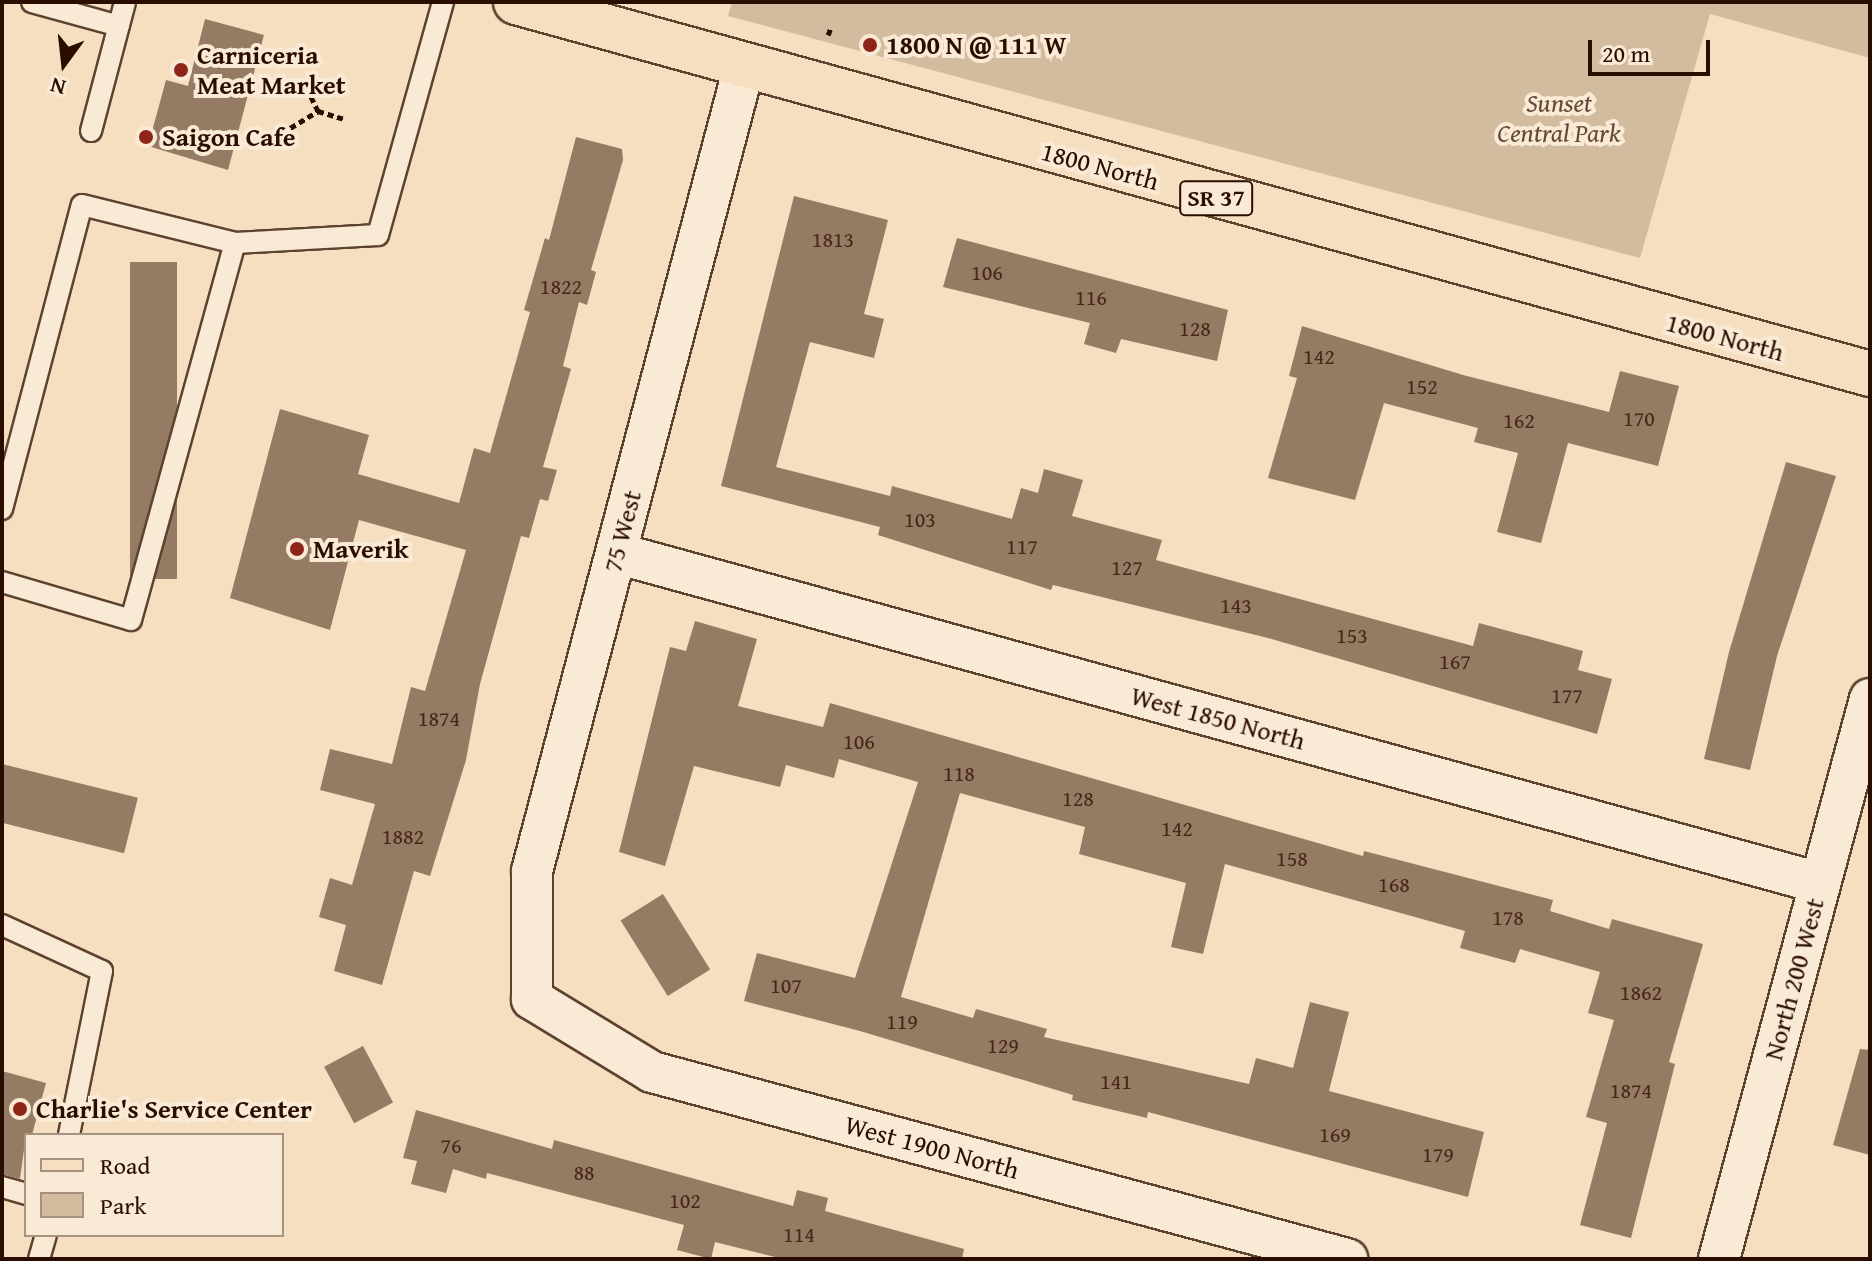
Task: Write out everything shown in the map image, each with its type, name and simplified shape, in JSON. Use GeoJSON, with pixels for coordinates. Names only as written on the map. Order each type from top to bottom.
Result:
{"type":"FeatureCollection","features":[{"type":"Feature","properties":{"kind":"main road","name":"1800 North"},"geometry":{"type":"LineString","coordinates":[[516,2],[1870,374]]}},
{"type":"Feature","properties":{"kind":"street","name":"75 West"},"geometry":{"type":"LineString","coordinates":[[532,999],[532,871],[744,67]]}},
{"type":"Feature","properties":{"kind":"street","name":"West 1850 North"},"geometry":{"type":"LineString","coordinates":[[616,553],[1820,883]]}},
{"type":"Feature","properties":{"kind":"street","name":"North 200 West"},"geometry":{"type":"LineString","coordinates":[[1719,1259],[1870,699]]}},
{"type":"Feature","properties":{"kind":"street","name":"West 1900 North"},"geometry":{"type":"LineString","coordinates":[[532,999],[652,1072],[1347,1259]]}},
{"type":"Feature","properties":{"kind":"lane"},"geometry":{"type":"LineString","coordinates":[[32,2],[119,26]]}},
{"type":"Feature","properties":{"kind":"lane"},"geometry":{"type":"LineString","coordinates":[[91,131],[125,2]]}},
{"type":"Feature","properties":{"kind":"lane"},"geometry":{"type":"LineString","coordinates":[[2,509],[82,205],[235,243],[378,235],[443,2]]}},
{"type":"Feature","properties":{"kind":"lane"},"geometry":{"type":"LineString","coordinates":[[2,582],[131,620],[235,243]]}},
{"type":"Feature","properties":{"kind":"lane"},"geometry":{"type":"LineString","coordinates":[[2,925],[102,971],[69,1133]]}},
{"type":"Feature","properties":{"kind":"lane"},"geometry":{"type":"LineString","coordinates":[[2,1187],[24,1193]]}},
{"type":"Feature","properties":{"kind":"lane"},"geometry":{"type":"LineString","coordinates":[[39,1259],[45,1237]]}},
{"type":"Feature","properties":{"kind":"path"},"geometry":{"type":"LineString","coordinates":[[828,35],[831,28]]}},
{"type":"Feature","properties":{"kind":"path"},"geometry":{"type":"LineString","coordinates":[[305,84],[318,111],[344,119]]}},
{"type":"Feature","properties":{"kind":"path"},"geometry":{"type":"LineString","coordinates":[[282,133],[318,111]]}},
{"type":"Feature","properties":{"kind":"green space","name":"Sunset Central Park"},"geometry":{"type":"Polygon","coordinates":[[[732,2],[1870,2],[1870,58],[1710,14],[1640,258],[728,16],[732,2]]]}},
{"type":"Feature","properties":{"kind":"building"},"geometry":{"type":"Polygon","coordinates":[[[205,19],[264,35],[228,170],[148,146],[166,80],[188,86],[205,19]]]}},
{"type":"Feature","properties":{"kind":"building"},"geometry":{"type":"Polygon","coordinates":[[[576,137],[622,149],[623,160],[591,270],[596,272],[587,305],[579,302],[563,366],[571,369],[543,467],[557,470],[548,501],[540,499],[529,538],[521,536],[480,684],[466,760],[430,876],[414,871],[382,985],[334,971],[346,925],[319,917],[330,878],[352,885],[375,804],[320,790],[330,749],[392,764],[411,687],[425,691],[466,550],[359,520],[330,630],[230,598],[280,409],[369,435],[358,474],[459,503],[474,448],[490,453],[530,312],[524,310],[545,238],[549,240],[576,137]]]}},
{"type":"Feature","properties":{"kind":"building"},"geometry":{"type":"Polygon","coordinates":[[[794,196],[888,220],[864,314],[884,319],[874,358],[810,342],[776,467],[890,496],[892,486],[1012,519],[1021,488],[1038,493],[1044,469],[1083,480],[1072,516],[1162,540],[1156,560],[1473,646],[1479,623],[1583,651],[1578,670],[1612,679],[1597,734],[1268,638],[1053,585],[1051,590],[878,535],[880,527],[721,486],[794,196]]]}},
{"type":"Feature","properties":{"kind":"building"},"geometry":{"type":"Polygon","coordinates":[[[957,238],[1228,310],[1217,361],[1121,339],[1116,353],[1084,344],[1090,323],[943,287],[957,238]]]}},
{"type":"Feature","properties":{"kind":"building"},"geometry":{"type":"Polygon","coordinates":[[[130,262],[177,262],[177,579],[130,579],[130,262]]]}},
{"type":"Feature","properties":{"kind":"building"},"geometry":{"type":"Polygon","coordinates":[[[1302,326],[1463,375],[1609,412],[1620,371],[1679,386],[1658,466],[1568,443],[1541,543],[1497,532],[1518,453],[1474,442],[1478,428],[1384,403],[1355,500],[1268,478],[1297,378],[1289,376],[1302,326]]]}},
{"type":"Feature","properties":{"kind":"building"},"geometry":{"type":"Polygon","coordinates":[[[1786,462],[1836,476],[1777,656],[1750,770],[1704,759],[1729,652],[1786,462]]]}},
{"type":"Feature","properties":{"kind":"building"},"geometry":{"type":"Polygon","coordinates":[[[695,621],[757,639],[738,706],[823,727],[830,703],[1363,856],[1364,851],[1553,900],[1550,911],[1609,929],[1612,919],[1703,944],[1669,1062],[1675,1064],[1631,1238],[1580,1225],[1607,1123],[1586,1117],[1614,1020],[1588,1013],[1600,972],[1520,949],[1515,963],[1460,948],[1465,931],[1225,864],[1203,954],[1171,947],[1186,883],[1079,854],[1085,827],[960,793],[901,997],[973,1018],[976,1009],[1047,1029],[1044,1037],[1249,1084],[1256,1058],[1293,1068],[1310,1002],[1349,1012],[1329,1091],[1484,1132],[1468,1197],[1148,1112],[1147,1118],[1072,1100],[1073,1095],[860,1031],[744,1001],[757,953],[855,978],[918,782],[839,759],[834,778],[786,765],[780,787],[694,766],[665,866],[619,852],[670,647],[686,651],[695,621]]]}},
{"type":"Feature","properties":{"kind":"building"},"geometry":{"type":"Polygon","coordinates":[[[2,764],[138,798],[124,853],[2,823],[2,764]]]}},
{"type":"Feature","properties":{"kind":"building"},"geometry":{"type":"Polygon","coordinates":[[[663,894],[710,969],[668,996],[621,920],[663,894]]]}},
{"type":"Feature","properties":{"kind":"building"},"geometry":{"type":"Polygon","coordinates":[[[363,1046],[393,1103],[354,1123],[324,1067],[363,1046]]]}},
{"type":"Feature","properties":{"kind":"building"},"geometry":{"type":"Polygon","coordinates":[[[1860,1049],[1870,1050],[1870,1155],[1833,1145],[1860,1049]]]}},
{"type":"Feature","properties":{"kind":"building","name":"Charlie's Service Center"},"geometry":{"type":"Polygon","coordinates":[[[2,1071],[46,1083],[33,1133],[24,1133],[20,1179],[2,1174],[2,1071]]]}},
{"type":"Feature","properties":{"kind":"building"},"geometry":{"type":"Polygon","coordinates":[[[416,1110],[552,1149],[554,1140],[793,1206],[797,1190],[828,1198],[825,1211],[964,1249],[962,1259],[783,1259],[715,1242],[711,1259],[677,1250],[684,1225],[487,1173],[486,1179],[453,1169],[446,1193],[411,1184],[417,1161],[403,1158],[416,1110]]]}},
{"type":"Feature","properties":{"kind":"place","name":"1800 N @ 111 W"},"geometry":{"type":"Point","coordinates":[870,45]}},
{"type":"Feature","properties":{"kind":"place","name":"Carniceria Meat Market"},"geometry":{"type":"Point","coordinates":[181,70]}},
{"type":"Feature","properties":{"kind":"place","name":"Saigon Cafe"},"geometry":{"type":"Point","coordinates":[146,137]}},
{"type":"Feature","properties":{"kind":"place","name":"Maverik"},"geometry":{"type":"Point","coordinates":[297,549]}},
{"type":"Feature","properties":{"kind":"place","name":"Charlie's Service Center"},"geometry":{"type":"Point","coordinates":[20,1109]}}]}
